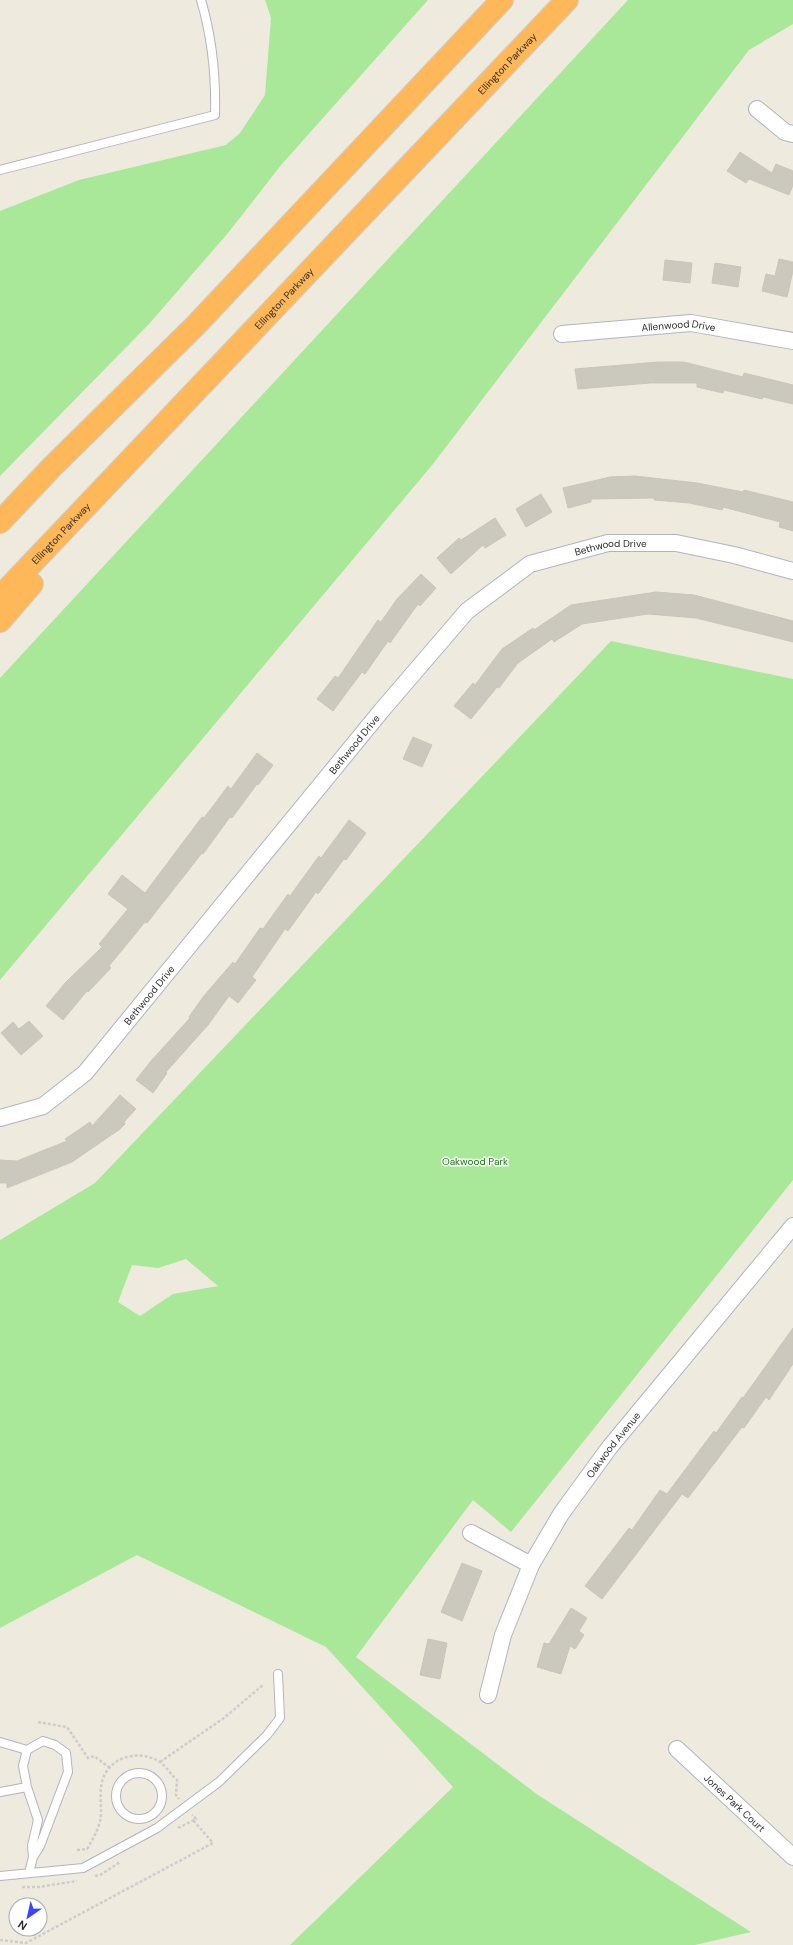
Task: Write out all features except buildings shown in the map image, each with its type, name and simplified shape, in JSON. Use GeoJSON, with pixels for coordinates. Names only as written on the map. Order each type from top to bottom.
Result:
{"type":"FeatureCollection","features":[{"type":"Feature","properties":{"kind":"highway"},"geometry":{"type":"LineString","coordinates":[[0,522],[52,467],[196,325],[502,0]]}},
{"type":"Feature","properties":{"kind":"highway","name":"Ellington Parkway"},"geometry":{"type":"LineString","coordinates":[[0,597],[567,0]]}},
{"type":"Feature","properties":{"kind":"highway"},"geometry":{"type":"LineString","coordinates":[[0,621],[226,358]]}},
{"type":"Feature","properties":{"kind":"highway"},"geometry":{"type":"LineString","coordinates":[[0,510],[52,467]]}},
{"type":"Feature","properties":{"kind":"street"},"geometry":{"type":"LineString","coordinates":[[756,109],[785,132],[793,134]]}},
{"type":"Feature","properties":{"kind":"street","name":"Allenwood Drive"},"geometry":{"type":"LineString","coordinates":[[562,334],[691,323],[793,341]]}},
{"type":"Feature","properties":{"kind":"street","name":"Bethwood Drive"},"geometry":{"type":"LineString","coordinates":[[0,1118],[43,1106],[85,1073],[382,710],[467,611],[530,564],[608,543],[676,543],[734,555],[793,571]]}},
{"type":"Feature","properties":{"kind":"street","name":"Oakwood Avenue"},"geometry":{"type":"LineString","coordinates":[[488,1695],[503,1635],[531,1565],[561,1514],[609,1448],[793,1226]]}},
{"type":"Feature","properties":{"kind":"street"},"geometry":{"type":"LineString","coordinates":[[471,1533],[531,1565]]}},
{"type":"Feature","properties":{"kind":"street","name":"Jones Park Court"},"geometry":{"type":"LineString","coordinates":[[677,1749],[793,1856]]}},
{"type":"Feature","properties":{"kind":"lane"},"geometry":{"type":"LineString","coordinates":[[0,170],[215,115],[216,83],[205,14],[201,0]]}},
{"type":"Feature","properties":{"kind":"lane"},"geometry":{"type":"LineString","coordinates":[[0,1876],[83,1868],[157,1828],[219,1782],[267,1735],[280,1718],[278,1674]]}},
{"type":"Feature","properties":{"kind":"lane"},"geometry":{"type":"LineString","coordinates":[[30,1873],[33,1858],[32,1846],[38,1820],[27,1787],[23,1766],[27,1750],[43,1741],[55,1745],[66,1753],[68,1772],[40,1846],[33,1858]]}},
{"type":"Feature","properties":{"kind":"lane"},"geometry":{"type":"LineString","coordinates":[[0,1742],[27,1750]]}},
{"type":"Feature","properties":{"kind":"lane"},"geometry":{"type":"LineString","coordinates":[[133,1774],[148,1774],[159,1784],[162,1791],[162,1798],[156,1812],[144,1819],[128,1817],[118,1805],[116,1790],[126,1777],[133,1774]]}},
{"type":"Feature","properties":{"kind":"lane"},"geometry":{"type":"LineString","coordinates":[[0,1792],[27,1787]]}},
{"type":"Feature","properties":{"kind":"lane"},"geometry":{"type":"LineString","coordinates":[[144,1819],[144,1835]]}},
{"type":"Feature","properties":{"kind":"path"},"geometry":{"type":"LineString","coordinates":[[160,1762],[224,1718],[263,1685]]}},
{"type":"Feature","properties":{"kind":"path"},"geometry":{"type":"LineString","coordinates":[[38,1722],[66,1727],[88,1758],[94,1756],[110,1768]]}},
{"type":"Feature","properties":{"kind":"path"},"geometry":{"type":"LineString","coordinates":[[77,1850],[87,1849],[98,1830],[101,1813],[99,1795],[104,1775],[114,1763],[129,1755],[146,1757],[160,1762],[177,1780],[176,1795],[196,1819],[172,1831]]}},
{"type":"Feature","properties":{"kind":"path"},"geometry":{"type":"LineString","coordinates":[[0,1940],[26,1942],[213,1843],[193,1820]]}},
{"type":"Feature","properties":{"kind":"path"},"geometry":{"type":"LineString","coordinates":[[89,1877],[102,1874],[127,1858]]}},
{"type":"Feature","properties":{"kind":"path"},"geometry":{"type":"LineString","coordinates":[[15,1887],[38,1887],[70,1883],[83,1879]]}},
{"type":"Feature","properties":{"kind":"green space"},"geometry":{"type":"Polygon","coordinates":[[[265,0],[428,0],[282,164],[228,233],[149,324],[0,476],[0,211],[79,180],[226,145],[240,133],[265,95],[271,18],[265,0]]]}},
{"type":"Feature","properties":{"kind":"green space"},"geometry":{"type":"Polygon","coordinates":[[[628,0],[793,0],[793,24],[749,50],[433,464],[0,980],[0,678],[628,0]]]}},
{"type":"Feature","properties":{"kind":"green space","name":"Oakwood Park"},"geometry":{"type":"Polygon","coordinates":[[[611,641],[793,679],[793,1180],[511,1532],[473,1500],[356,1657],[538,1795],[751,1932],[695,1945],[290,1945],[453,1787],[326,1647],[137,1555],[0,1628],[0,1240],[95,1183],[611,641]],[[186,1259],[158,1268],[132,1265],[118,1302],[140,1316],[173,1294],[218,1286],[186,1259]]]}}]}
